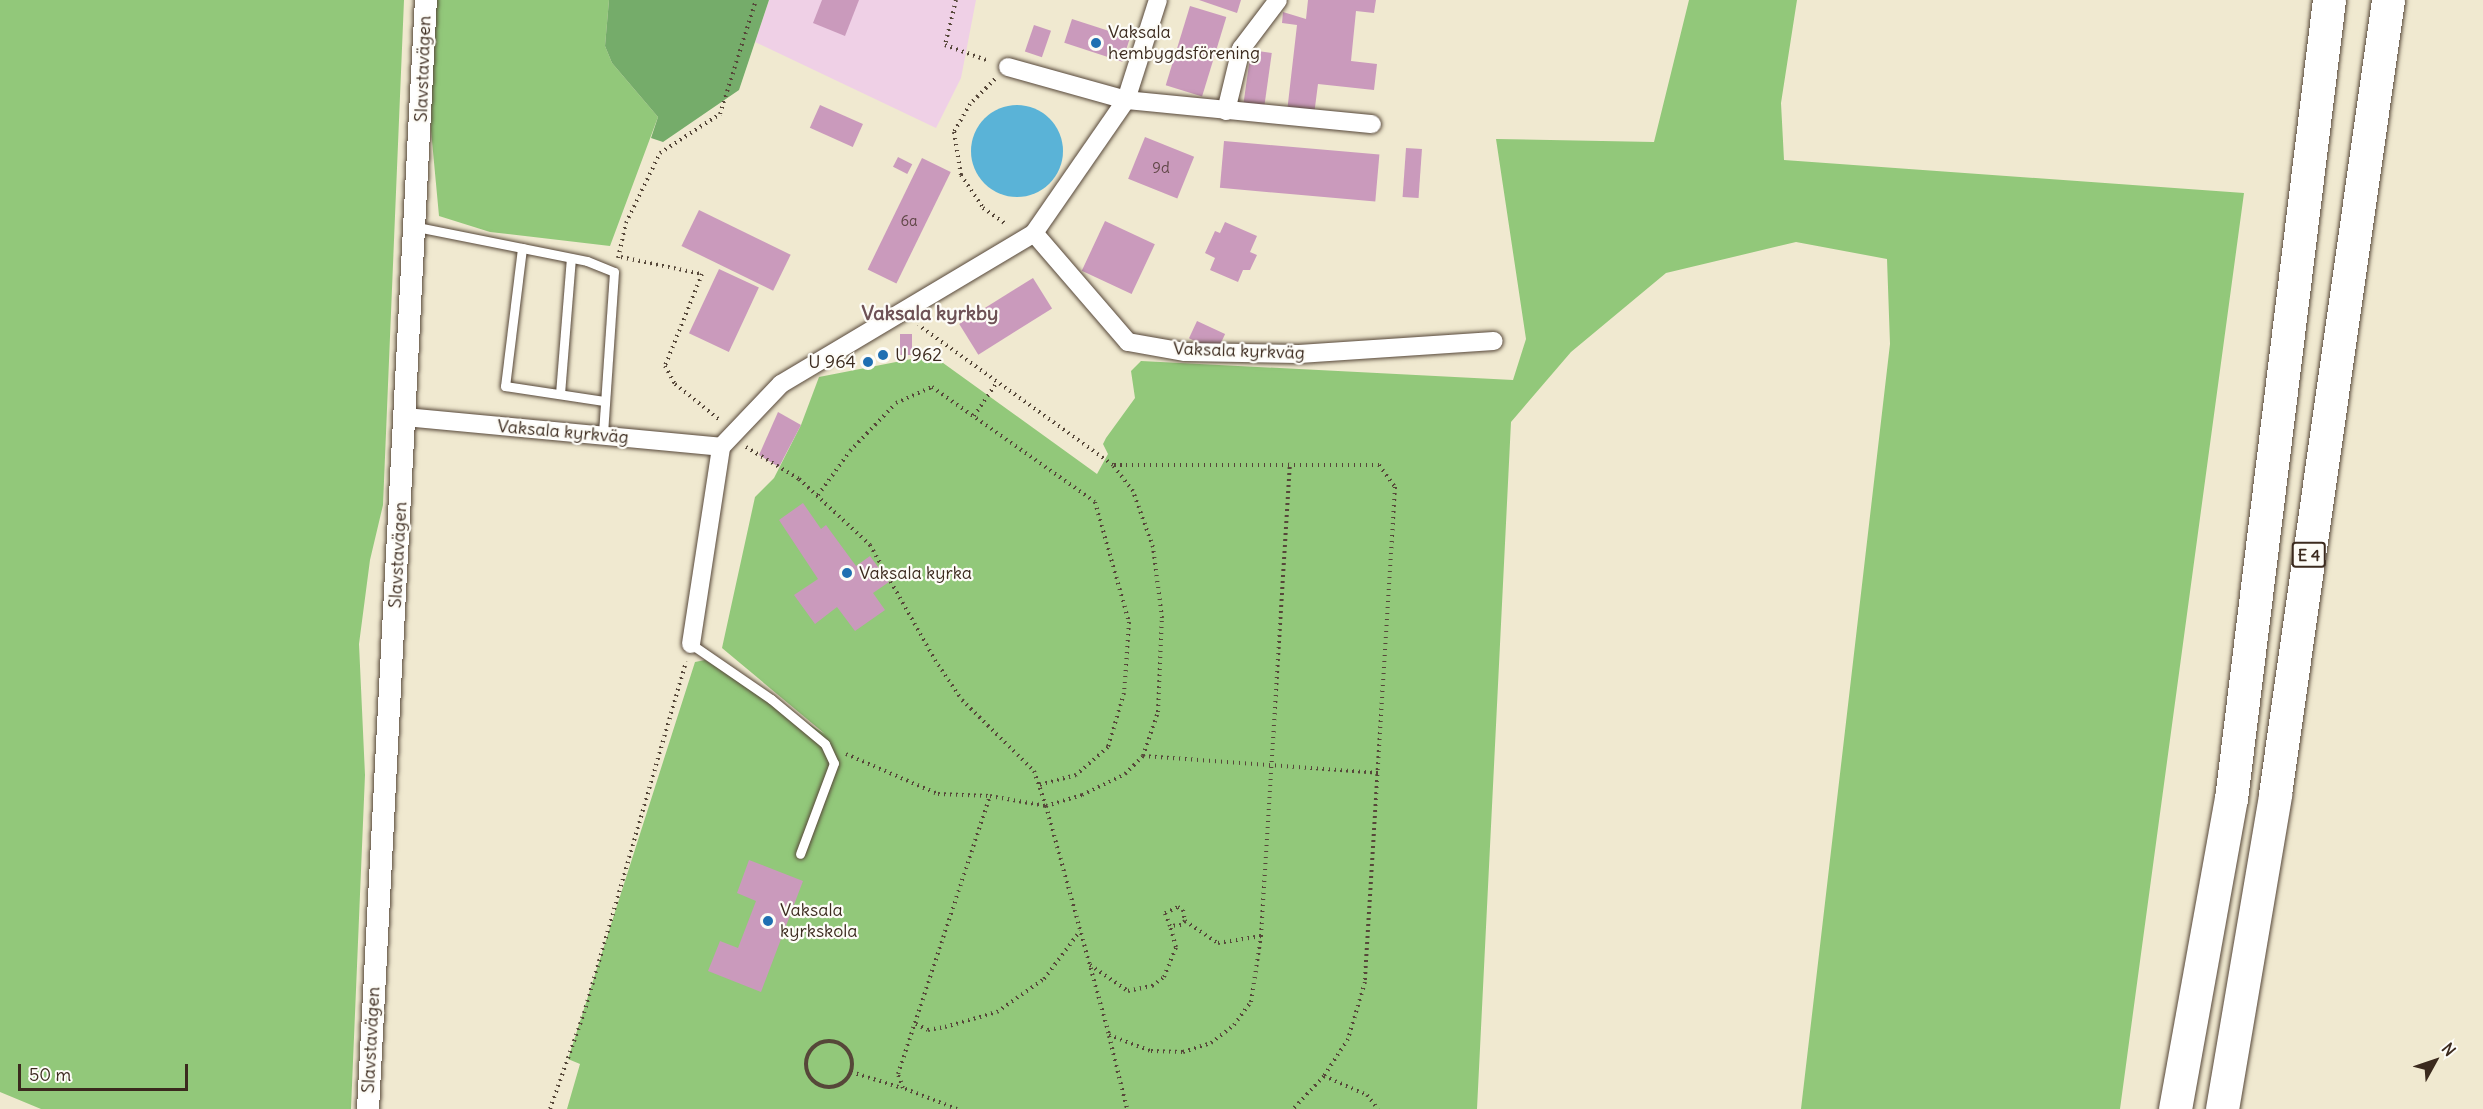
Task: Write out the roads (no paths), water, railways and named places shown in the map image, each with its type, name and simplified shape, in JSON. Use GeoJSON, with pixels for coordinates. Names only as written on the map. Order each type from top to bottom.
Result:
{"type":"FeatureCollection","features":[{"type":"Feature","properties":{"kind":"highway"},"geometry":{"type":"LineString","coordinates":[[2175,1109],[2231,799],[2329,0]]}},
{"type":"Feature","properties":{"kind":"highway","name":"E 4"},"geometry":{"type":"LineString","coordinates":[[2222,1109],[2275,794],[2388,0]]}},
{"type":"Feature","properties":{"kind":"street","name":"Slavstavägen"},"geometry":{"type":"LineString","coordinates":[[368,1109],[417,227],[426,0]]}},
{"type":"Feature","properties":{"kind":"street"},"geometry":{"type":"LineString","coordinates":[[691,644],[726,442],[781,384],[898,311],[1034,233],[1126,100],[1158,0]]}},
{"type":"Feature","properties":{"kind":"street"},"geometry":{"type":"LineString","coordinates":[[1226,111],[1241,49],[1278,0]]}},
{"type":"Feature","properties":{"kind":"street"},"geometry":{"type":"LineString","coordinates":[[1008,67],[1126,100],[1372,124]]}},
{"type":"Feature","properties":{"kind":"street","name":"Vaksala kyrkväg"},"geometry":{"type":"LineString","coordinates":[[1034,233],[1128,342],[1185,352],[1299,354],[1494,340]]}},
{"type":"Feature","properties":{"kind":"street","name":"Vaksala kyrkväg"},"geometry":{"type":"LineString","coordinates":[[405,417],[603,435],[726,442]]}},
{"type":"Feature","properties":{"kind":"lane"},"geometry":{"type":"LineString","coordinates":[[417,227],[571,258],[609,267],[614,272],[603,435]]}},
{"type":"Feature","properties":{"kind":"lane"},"geometry":{"type":"LineString","coordinates":[[522,248],[505,386],[604,401]]}},
{"type":"Feature","properties":{"kind":"lane"},"geometry":{"type":"LineString","coordinates":[[560,394],[571,258]]}},
{"type":"Feature","properties":{"kind":"lane"},"geometry":{"type":"LineString","coordinates":[[691,644],[771,699],[825,744],[834,763],[800,854]]}},
{"type":"Feature","properties":{"kind":"water"},"geometry":{"type":"Polygon","coordinates":[[[1017,105],[1035,109],[1050,118],[1059,133],[1063,151],[1059,169],[1050,184],[1035,193],[1017,197],[999,193],[984,184],[975,169],[971,151],[975,133],[984,118],[999,109],[1017,105]]]}},
{"type":"Feature","properties":{"kind":"place","name":"Vaksala hembygdsförening"},"geometry":{"type":"Point","coordinates":[1096,43]}},
{"type":"Feature","properties":{"kind":"place","name":"U 962"},"geometry":{"type":"Point","coordinates":[883,355]}},
{"type":"Feature","properties":{"kind":"place","name":"U 964"},"geometry":{"type":"Point","coordinates":[868,362]}},
{"type":"Feature","properties":{"kind":"place","name":"Vaksala kyrka"},"geometry":{"type":"Point","coordinates":[847,573]}},
{"type":"Feature","properties":{"kind":"place","name":"Vaksala kyrkskola"},"geometry":{"type":"Point","coordinates":[768,921]}},
{"type":"Feature","properties":{"kind":"district","name":"Vaksala kyrkby"},"geometry":{"type":"Point","coordinates":[930,312]}}]}
